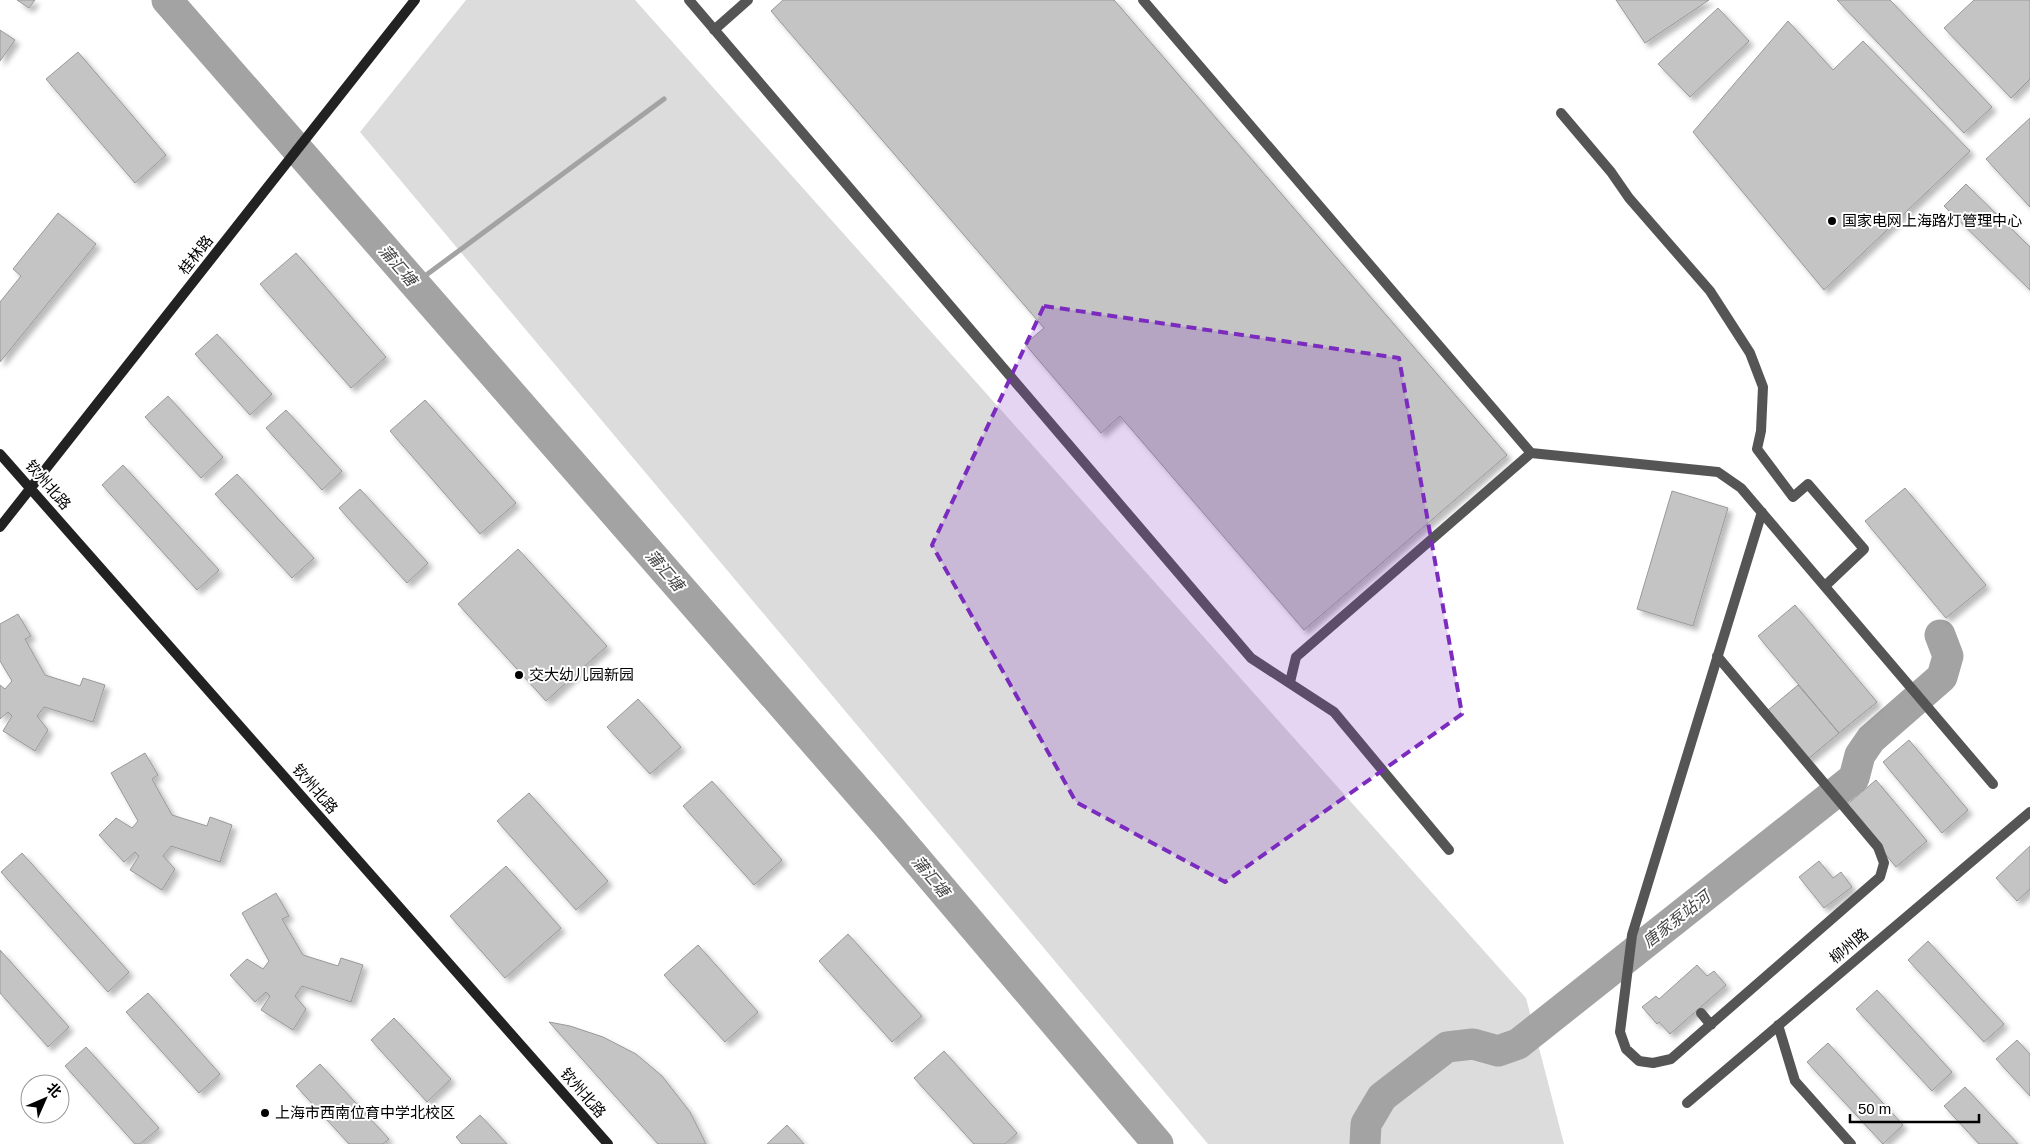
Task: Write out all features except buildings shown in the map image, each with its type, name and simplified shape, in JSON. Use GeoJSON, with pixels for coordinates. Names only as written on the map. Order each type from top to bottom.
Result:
{"type":"FeatureCollection","features":[{"type":"Feature","properties":{"kind":"street","name":"桂林路"},"geometry":{"type":"LineString","coordinates":[[0,527],[415,0]]}},
{"type":"Feature","properties":{"kind":"street"},"geometry":{"type":"LineString","coordinates":[[688,0],[1251,658],[1334,712],[1449,850]]}},
{"type":"Feature","properties":{"kind":"street"},"geometry":{"type":"LineString","coordinates":[[714,30],[748,0]]}},
{"type":"Feature","properties":{"kind":"street"},"geometry":{"type":"LineString","coordinates":[[1142,0],[1532,453],[1718,472],[1741,488],[1993,784]]}},
{"type":"Feature","properties":{"kind":"street"},"geometry":{"type":"LineString","coordinates":[[1561,113],[1611,172],[1629,198],[1710,291],[1750,353],[1763,387],[1761,431],[1756,449],[1794,497],[1808,484],[1864,549],[1825,586]]}},
{"type":"Feature","properties":{"kind":"street"},"geometry":{"type":"LineString","coordinates":[[1290,682],[1296,657],[1532,453]]}},
{"type":"Feature","properties":{"kind":"street","name":"钦州北路"},"geometry":{"type":"LineString","coordinates":[[0,454],[608,1144]]}},
{"type":"Feature","properties":{"kind":"street"},"geometry":{"type":"LineString","coordinates":[[1717,656],[1878,847],[1884,863],[1880,877],[1841,906],[1671,1059],[1653,1063],[1639,1061],[1626,1049],[1620,1032],[1632,935],[1717,656],[1762,512]]}},
{"type":"Feature","properties":{"kind":"street","name":"柳州路"},"geometry":{"type":"LineString","coordinates":[[1687,1103],[2030,812]]}},
{"type":"Feature","properties":{"kind":"street"},"geometry":{"type":"LineString","coordinates":[[1701,1012],[1711,1025]]}},
{"type":"Feature","properties":{"kind":"street"},"geometry":{"type":"LineString","coordinates":[[1778,1025],[1795,1081],[1851,1144]]}},
{"type":"Feature","properties":{"kind":"highlighted area"},"geometry":{"type":"Polygon","coordinates":[[[1044,306],[1399,358],[1462,714],[1225,882],[1076,802],[932,545],[1044,306]]]}},
{"type":"Feature","properties":{"kind":"shaded area"},"geometry":{"type":"Polygon","coordinates":[[[466,0],[635,0],[1526,998],[1564,1144],[1208,1144],[360,132],[466,0]]]}},
{"type":"Feature","properties":{"kind":"waterway","name":"蒲汇塘"},"geometry":{"type":"LineString","coordinates":[[167,0],[889,827],[1158,1144]]}},
{"type":"Feature","properties":{"kind":"waterway"},"geometry":{"type":"LineString","coordinates":[[414,284],[664,99]]}},
{"type":"Feature","properties":{"kind":"waterway","name":"唐家泵站河"},"geometry":{"type":"LineString","coordinates":[[1365,1144],[1366,1124],[1382,1097],[1447,1047],[1473,1044],[1498,1051],[1518,1044],[1854,778],[1860,755],[1871,739],[1942,677],[1948,656],[1940,635]]}},
{"type":"Feature","properties":{"kind":"place","name":"国家电网上海路灯管理中心"},"geometry":{"type":"Point","coordinates":[1832,221]}},
{"type":"Feature","properties":{"kind":"place","name":"交大幼儿园新园"},"geometry":{"type":"Point","coordinates":[519,675]}},
{"type":"Feature","properties":{"kind":"place","name":"上海市西南位育中学北校区"},"geometry":{"type":"Point","coordinates":[265,1113]}}]}
